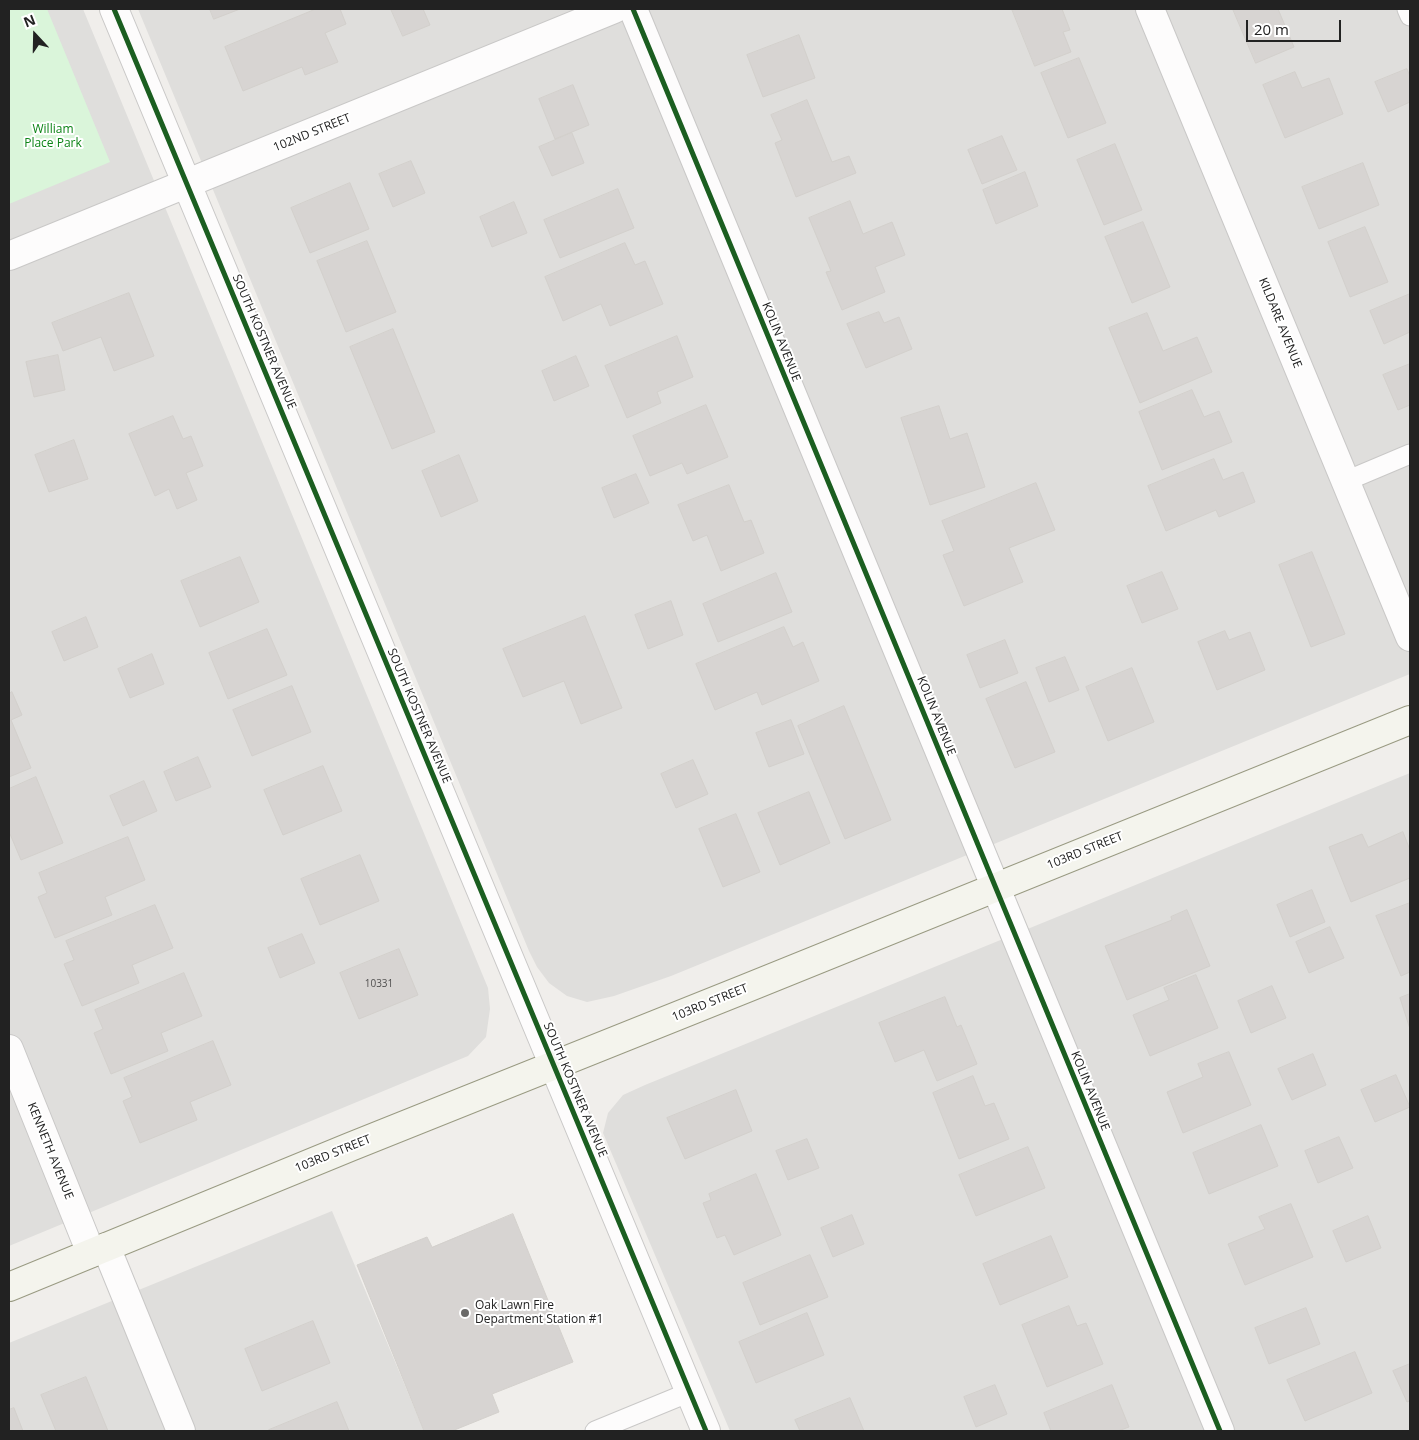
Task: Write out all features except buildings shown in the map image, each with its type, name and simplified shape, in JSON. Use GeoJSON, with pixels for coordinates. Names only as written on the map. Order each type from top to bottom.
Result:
{"type":"FeatureCollection","features":[{"type":"Feature","properties":{"kind":"main road","name":"103RD STREET"},"geometry":{"type":"LineString","coordinates":[[9,1287],[341,1150],[554,1066],[1410,720]]}},
{"type":"Feature","properties":{"kind":"street","name":"SOUTH KOSTNER AVENUE"},"geometry":{"type":"LineString","coordinates":[[114,9],[706,1431]]}},
{"type":"Feature","properties":{"kind":"street","name":"102ND STREET"},"geometry":{"type":"LineString","coordinates":[[9,256],[614,9]]}},
{"type":"Feature","properties":{"kind":"street","name":"KOLIN AVENUE"},"geometry":{"type":"LineString","coordinates":[[633,9],[1220,1431]]}},
{"type":"Feature","properties":{"kind":"street","name":"KILDARE AVENUE"},"geometry":{"type":"LineString","coordinates":[[1150,9],[1410,637]]}},
{"type":"Feature","properties":{"kind":"street","name":"KENNETH AVENUE"},"geometry":{"type":"LineString","coordinates":[[9,1049],[181,1431]]}},
{"type":"Feature","properties":{"kind":"lane"},"geometry":{"type":"LineString","coordinates":[[1407,9],[1410,16]]}},
{"type":"Feature","properties":{"kind":"lane"},"geometry":{"type":"LineString","coordinates":[[1346,481],[1410,454]]}},
{"type":"Feature","properties":{"kind":"lane"},"geometry":{"type":"LineString","coordinates":[[595,1431],[690,1392]]}},
{"type":"Feature","properties":{"kind":"shaded area"},"geometry":{"type":"Polygon","coordinates":[[[9,9],[83,9],[488,988],[490,1009],[486,1037],[468,1056],[9,1246],[9,9]]]}},
{"type":"Feature","properties":{"kind":"shaded area"},"geometry":{"type":"Polygon","coordinates":[[[138,9],[1410,9],[1410,674],[671,976],[614,996],[587,1002],[567,996],[549,983],[537,967],[529,951],[138,9]]]}},
{"type":"Feature","properties":{"kind":"shaded area"},"geometry":{"type":"Polygon","coordinates":[[[1410,773],[1410,1431],[730,1431],[603,1133],[608,1113],[623,1095],[1410,773]]]}},
{"type":"Feature","properties":{"kind":"shaded area"},"geometry":{"type":"Polygon","coordinates":[[[332,1211],[424,1431],[9,1431],[9,1343],[332,1211]]]}},
{"type":"Feature","properties":{"kind":"green space","name":"William Place Park"},"geometry":{"type":"Polygon","coordinates":[[[9,9],[47,9],[110,162],[9,204],[9,9]]]}},
{"type":"Feature","properties":{"kind":"cycle path"},"geometry":{"type":"LineString","coordinates":[[114,9],[706,1431]]}},
{"type":"Feature","properties":{"kind":"cycle path"},"geometry":{"type":"LineString","coordinates":[[633,9],[1220,1431]]}},
{"type":"Feature","properties":{"kind":"place","name":"Oak Lawn Fire Department Station #1"},"geometry":{"type":"Point","coordinates":[465,1313]}}]}
